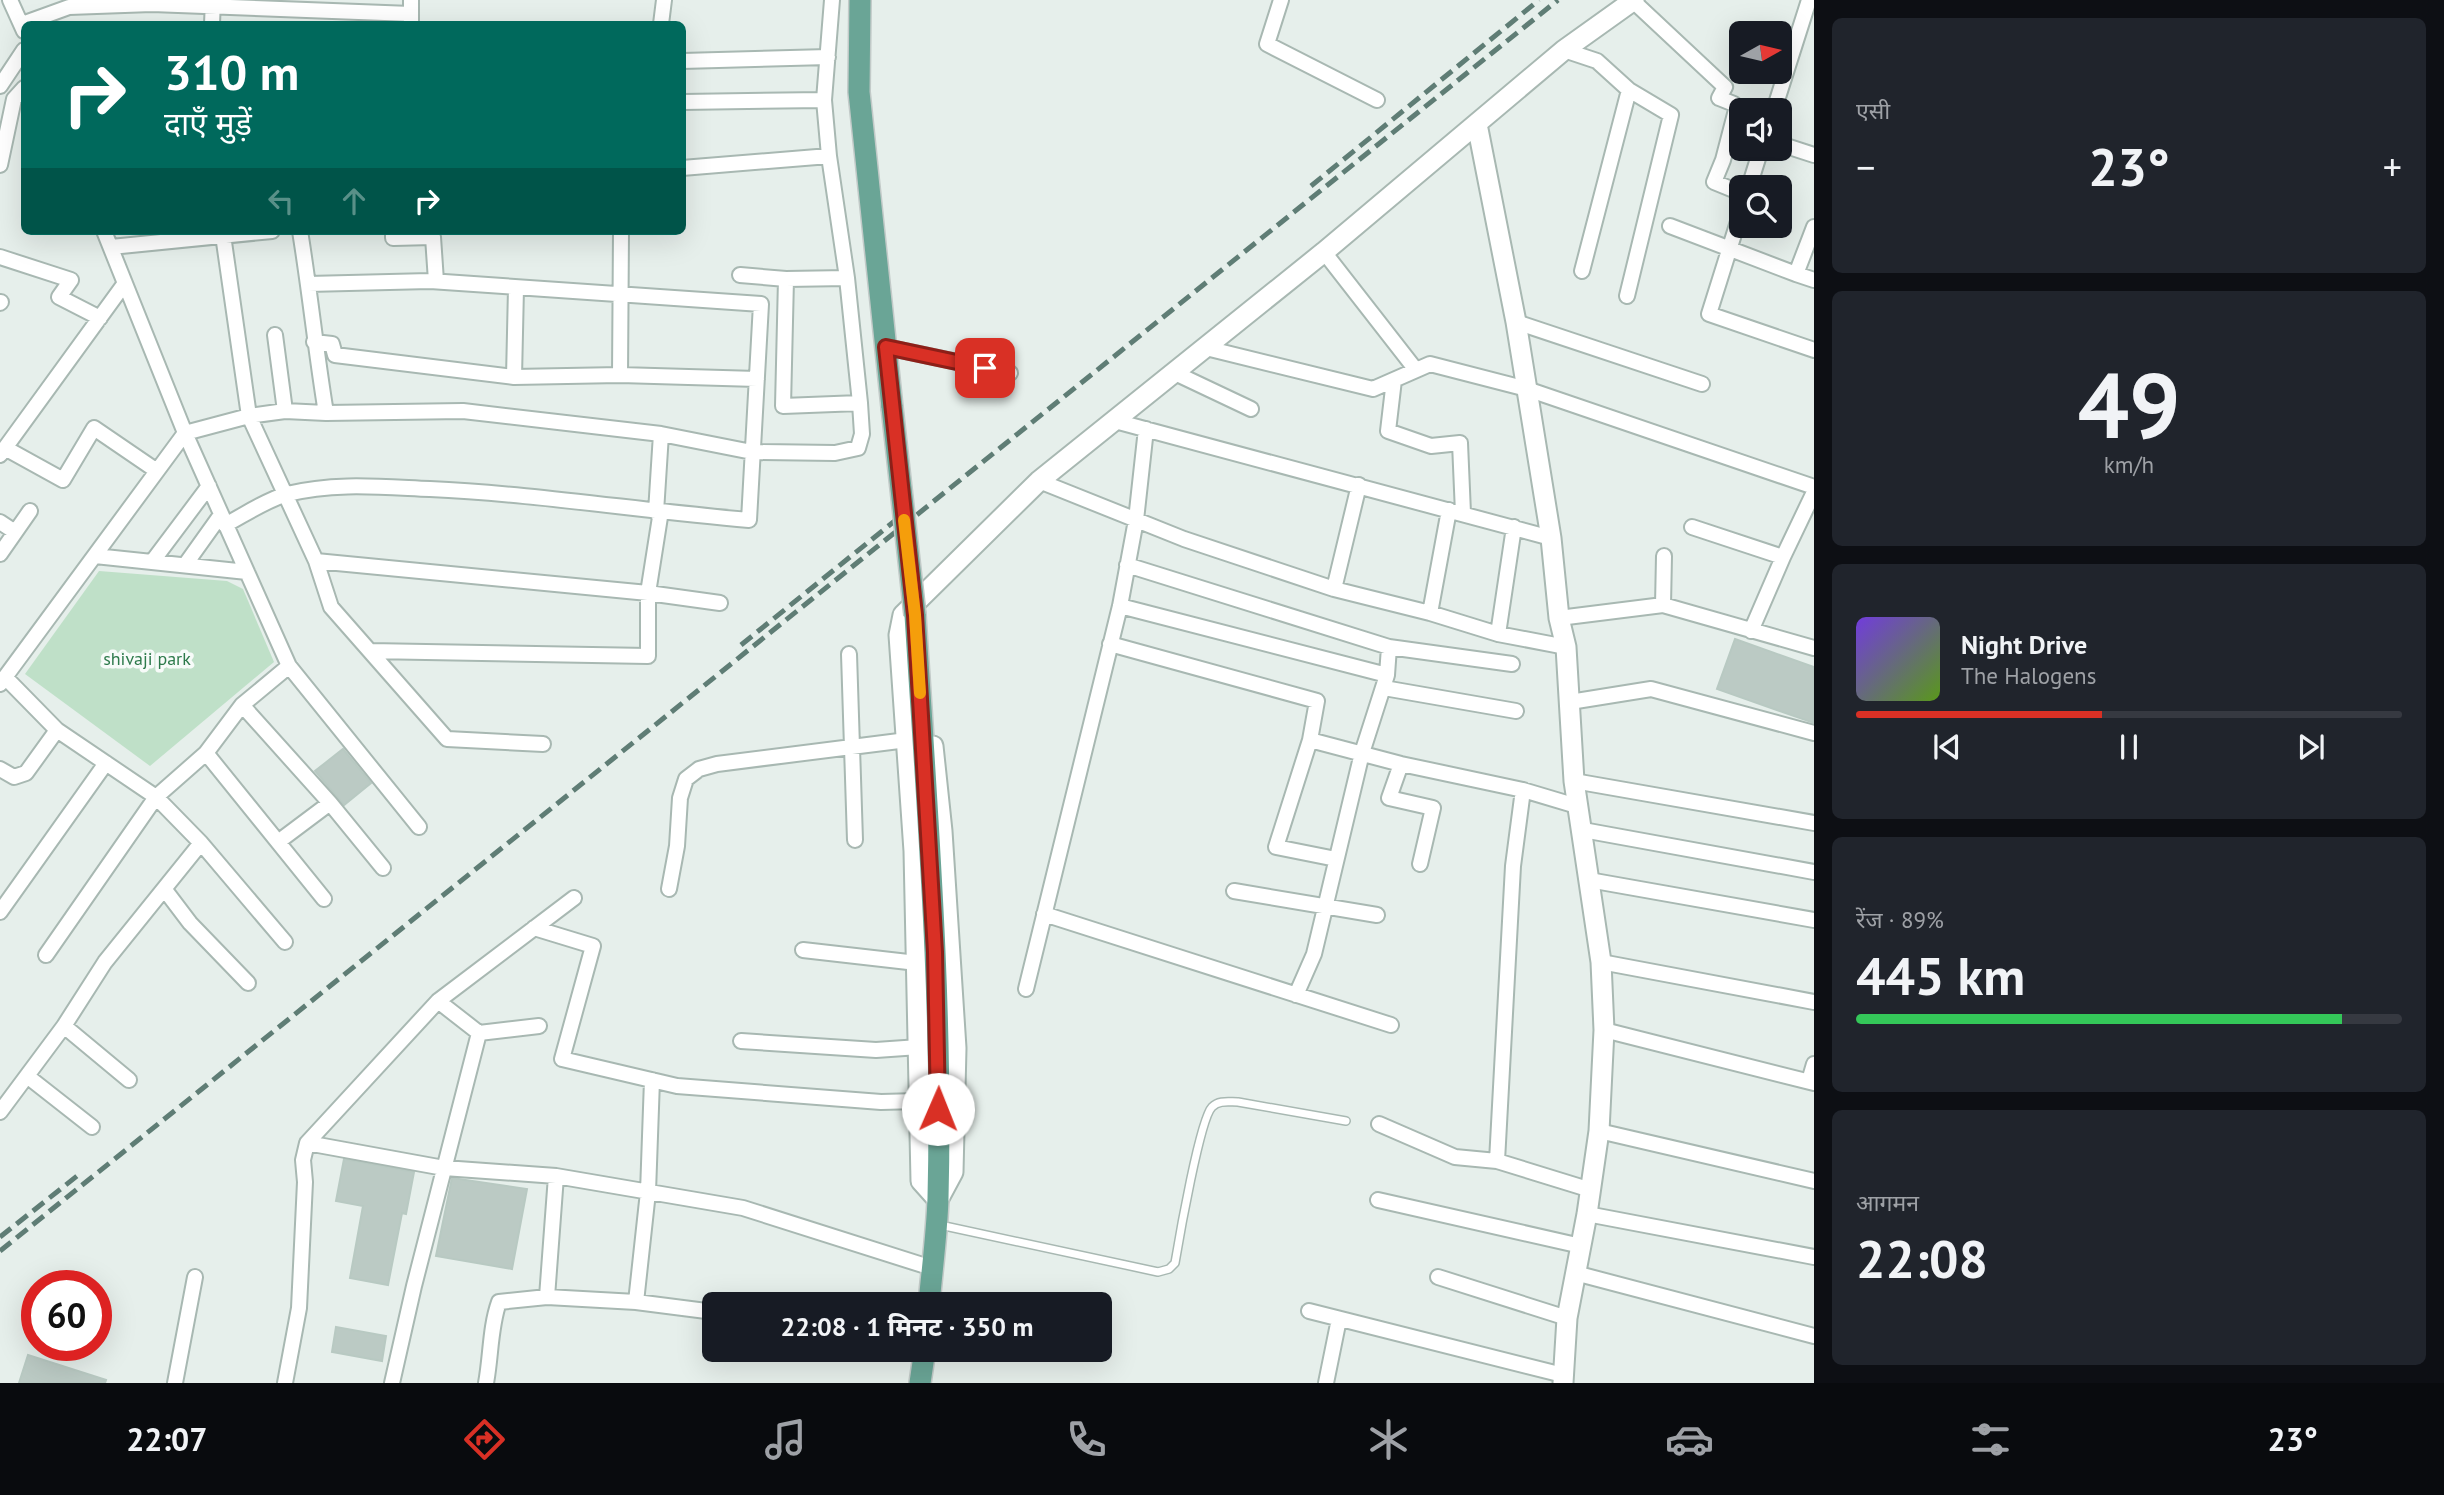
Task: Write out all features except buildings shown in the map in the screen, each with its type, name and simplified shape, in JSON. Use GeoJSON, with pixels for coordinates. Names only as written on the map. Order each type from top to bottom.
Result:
{"type":"FeatureCollection","features":[{"type":"Feature","properties":{"kind":"main road"},"geometry":{"type":"LineString","coordinates":[[860,0],[859,92],[916,609],[935,952],[939,1043],[938,1200],[930,1292]]}},
{"type":"Feature","properties":{"kind":"main road"},"geometry":{"type":"LineString","coordinates":[[920,1383],[923,1362]]}},
{"type":"Feature","properties":{"kind":"street"},"geometry":{"type":"LineString","coordinates":[[10,0],[21,23]]}},
{"type":"Feature","properties":{"kind":"street"},"geometry":{"type":"LineString","coordinates":[[662,21],[664,0]]}},
{"type":"Feature","properties":{"kind":"street"},"geometry":{"type":"LineString","coordinates":[[285,942],[201,843],[156,797],[57,730],[3,681],[185,433],[249,416],[285,411],[463,411],[661,434],[752,452],[835,453],[858,448],[862,434],[860,403],[824,100],[832,0]]}},
{"type":"Feature","properties":{"kind":"street"},"geometry":{"type":"LineString","coordinates":[[1281,0],[1267,44],[1377,100]]}},
{"type":"Feature","properties":{"kind":"street"},"geometry":{"type":"LineString","coordinates":[[938,1200],[921,1181],[914,851],[899,635],[903,615],[916,609],[1039,481],[1324,252],[1564,50],[1634,0],[1725,87],[1719,98],[1734,104],[1736,110],[1723,160],[1714,182],[1729,188]]}},
{"type":"Feature","properties":{"kind":"street"},"geometry":{"type":"LineString","coordinates":[[1779,98],[1809,19],[1809,0]]}},
{"type":"Feature","properties":{"kind":"street"},"geometry":{"type":"LineString","coordinates":[[212,21],[213,3]]}},
{"type":"Feature","properties":{"kind":"street"},"geometry":{"type":"LineString","coordinates":[[37,21],[69,7],[152,4],[339,5],[411,13]]}},
{"type":"Feature","properties":{"kind":"street"},"geometry":{"type":"LineString","coordinates":[[1564,50],[1597,61],[1629,90],[1671,115],[1628,296]]}},
{"type":"Feature","properties":{"kind":"street"},"geometry":{"type":"LineString","coordinates":[[0,86],[21,54]]}},
{"type":"Feature","properties":{"kind":"street"},"geometry":{"type":"LineString","coordinates":[[686,61],[828,57]]}},
{"type":"Feature","properties":{"kind":"street"},"geometry":{"type":"LineString","coordinates":[[1583,271],[1629,90]]}},
{"type":"Feature","properties":{"kind":"street"},"geometry":{"type":"LineString","coordinates":[[0,165],[14,99],[21,91]]}},
{"type":"Feature","properties":{"kind":"street"},"geometry":{"type":"LineString","coordinates":[[686,102],[824,100]]}},
{"type":"Feature","properties":{"kind":"street"},"geometry":{"type":"LineString","coordinates":[[1309,1311],[1563,1379],[1567,1318],[1587,1214],[1599,1131],[1604,1030],[1601,962],[1574,780],[1566,647],[1559,618],[1551,538],[1516,322],[1477,124]]}},
{"type":"Feature","properties":{"kind":"street"},"geometry":{"type":"LineString","coordinates":[[1792,148],[1814,155]]}},
{"type":"Feature","properties":{"kind":"street"},"geometry":{"type":"LineString","coordinates":[[686,168],[829,156]]}},
{"type":"Feature","properties":{"kind":"street"},"geometry":{"type":"LineString","coordinates":[[1670,226],[1814,280]]}},
{"type":"Feature","properties":{"kind":"street"},"geometry":{"type":"LineString","coordinates":[[1796,274],[1814,228]]}},
{"type":"Feature","properties":{"kind":"street"},"geometry":{"type":"LineString","coordinates":[[106,235],[185,433],[289,666],[419,827]]}},
{"type":"Feature","properties":{"kind":"street"},"geometry":{"type":"LineString","coordinates":[[111,247],[223,235],[249,416],[316,561],[331,607],[447,739],[543,744]]}},
{"type":"Feature","properties":{"kind":"street"},"geometry":{"type":"LineString","coordinates":[[301,235],[326,413]]}},
{"type":"Feature","properties":{"kind":"street"},"geometry":{"type":"LineString","coordinates":[[393,235],[393,238],[433,237],[436,281]]}},
{"type":"Feature","properties":{"kind":"street"},"geometry":{"type":"LineString","coordinates":[[620,376],[621,235]]}},
{"type":"Feature","properties":{"kind":"street"},"geometry":{"type":"LineString","coordinates":[[1733,238],[1709,314],[1814,350]]}},
{"type":"Feature","properties":{"kind":"street"},"geometry":{"type":"LineString","coordinates":[[1324,252],[1416,370]]}},
{"type":"Feature","properties":{"kind":"street"},"geometry":{"type":"LineString","coordinates":[[0,257],[71,280],[59,297],[100,318]]}},
{"type":"Feature","properties":{"kind":"street"},"geometry":{"type":"LineString","coordinates":[[740,275],[786,279],[847,278]]}},
{"type":"Feature","properties":{"kind":"street"},"geometry":{"type":"LineString","coordinates":[[786,279],[783,406],[860,403]]}},
{"type":"Feature","properties":{"kind":"street"},"geometry":{"type":"LineString","coordinates":[[185,565],[223,520],[285,495],[341,485],[496,492],[656,512],[749,520],[761,304],[436,281],[308,284]]}},
{"type":"Feature","properties":{"kind":"street"},"geometry":{"type":"LineString","coordinates":[[125,283],[3,451],[62,480],[94,428],[157,471]]}},
{"type":"Feature","properties":{"kind":"street"},"geometry":{"type":"LineString","coordinates":[[514,377],[516,288]]}},
{"type":"Feature","properties":{"kind":"street"},"geometry":{"type":"LineString","coordinates":[[1516,322],[1702,384]]}},
{"type":"Feature","properties":{"kind":"street"},"geometry":{"type":"LineString","coordinates":[[275,335],[285,411]]}},
{"type":"Feature","properties":{"kind":"street"},"geometry":{"type":"LineString","coordinates":[[314,342],[332,344],[335,355],[514,377],[757,379]]}},
{"type":"Feature","properties":{"kind":"street"},"geometry":{"type":"LineString","coordinates":[[886,347],[1010,373]]}},
{"type":"Feature","properties":{"kind":"street"},"geometry":{"type":"LineString","coordinates":[[1206,348],[1373,389],[1430,364],[1527,389],[1814,490],[1751,631]]}},
{"type":"Feature","properties":{"kind":"street"},"geometry":{"type":"LineString","coordinates":[[1175,373],[1251,409]]}},
{"type":"Feature","properties":{"kind":"street"},"geometry":{"type":"LineString","coordinates":[[1394,380],[1388,431],[1431,446],[1460,443],[1456,511],[1430,613]]}},
{"type":"Feature","properties":{"kind":"street"},"geometry":{"type":"LineString","coordinates":[[1115,421],[1551,538]]}},
{"type":"Feature","properties":{"kind":"street"},"geometry":{"type":"LineString","coordinates":[[1026,989],[1120,606],[1136,520],[1146,429]]}},
{"type":"Feature","properties":{"kind":"street"},"geometry":{"type":"LineString","coordinates":[[370,651],[648,656],[648,593],[660,517],[656,512],[661,434]]}},
{"type":"Feature","properties":{"kind":"street"},"geometry":{"type":"LineString","coordinates":[[1039,481],[1184,539],[1334,589],[1430,613],[1498,634],[1566,647]]}},
{"type":"Feature","properties":{"kind":"street"},"geometry":{"type":"LineString","coordinates":[[1334,589],[1359,485]]}},
{"type":"Feature","properties":{"kind":"street"},"geometry":{"type":"LineString","coordinates":[[152,562],[209,486]]}},
{"type":"Feature","properties":{"kind":"street"},"geometry":{"type":"LineString","coordinates":[[0,554],[30,511]]}},
{"type":"Feature","properties":{"kind":"street"},"geometry":{"type":"LineString","coordinates":[[0,522],[15,532]]}},
{"type":"Feature","properties":{"kind":"street"},"geometry":{"type":"LineString","coordinates":[[1498,634],[1514,527]]}},
{"type":"Feature","properties":{"kind":"street"},"geometry":{"type":"LineString","coordinates":[[1692,527],[1783,557]]}},
{"type":"Feature","properties":{"kind":"street"},"geometry":{"type":"LineString","coordinates":[[94,556],[247,572]]}},
{"type":"Feature","properties":{"kind":"street"},"geometry":{"type":"LineString","coordinates":[[1663,605],[1664,556]]}},
{"type":"Feature","properties":{"kind":"street"},"geometry":{"type":"LineString","coordinates":[[316,561],[648,593],[720,603]]}},
{"type":"Feature","properties":{"kind":"street"},"geometry":{"type":"LineString","coordinates":[[1128,565],[1389,647],[1512,664]]}},
{"type":"Feature","properties":{"kind":"street"},"geometry":{"type":"LineString","coordinates":[[1559,618],[1663,605],[1814,648]]}},
{"type":"Feature","properties":{"kind":"street"},"geometry":{"type":"LineString","coordinates":[[1120,606],[1385,682],[1516,711]]}},
{"type":"Feature","properties":{"kind":"street"},"geometry":{"type":"LineString","coordinates":[[1110,644],[1317,701],[1310,740],[1276,847],[1336,859]]}},
{"type":"Feature","properties":{"kind":"street"},"geometry":{"type":"LineString","coordinates":[[1296,995],[1314,954],[1362,753],[1385,682],[1389,647]]}},
{"type":"Feature","properties":{"kind":"street"},"geometry":{"type":"LineString","coordinates":[[849,654],[855,840]]}},
{"type":"Feature","properties":{"kind":"street"},"geometry":{"type":"LineString","coordinates":[[46,955],[156,797],[206,753],[242,705],[289,666]]}},
{"type":"Feature","properties":{"kind":"street"},"geometry":{"type":"LineString","coordinates":[[1570,702],[1651,689],[1814,733]]}},
{"type":"Feature","properties":{"kind":"street"},"geometry":{"type":"LineString","coordinates":[[242,705],[330,803],[383,868]]}},
{"type":"Feature","properties":{"kind":"street"},"geometry":{"type":"LineString","coordinates":[[0,769],[14,776],[26,774],[57,730]]}},
{"type":"Feature","properties":{"kind":"street"},"geometry":{"type":"LineString","coordinates":[[669,889],[677,846],[680,798],[685,779],[699,769],[717,764],[907,740]]}},
{"type":"Feature","properties":{"kind":"street"},"geometry":{"type":"LineString","coordinates":[[1310,740],[1401,764],[1523,790],[1580,807]]}},
{"type":"Feature","properties":{"kind":"street"},"geometry":{"type":"LineString","coordinates":[[206,753],[324,900]]}},
{"type":"Feature","properties":{"kind":"street"},"geometry":{"type":"LineString","coordinates":[[0,912],[106,763]]}},
{"type":"Feature","properties":{"kind":"street"},"geometry":{"type":"LineString","coordinates":[[1401,764],[1389,798],[1433,808],[1420,864]]}},
{"type":"Feature","properties":{"kind":"street"},"geometry":{"type":"LineString","coordinates":[[1574,780],[1814,823]]}},
{"type":"Feature","properties":{"kind":"street"},"geometry":{"type":"LineString","coordinates":[[1497,1161],[1513,866],[1523,790]]}},
{"type":"Feature","properties":{"kind":"street"},"geometry":{"type":"LineString","coordinates":[[278,842],[330,803]]}},
{"type":"Feature","properties":{"kind":"street"},"geometry":{"type":"LineString","coordinates":[[1583,830],[1814,872]]}},
{"type":"Feature","properties":{"kind":"street"},"geometry":{"type":"LineString","coordinates":[[0,1112],[64,1026],[105,962],[201,843]]}},
{"type":"Feature","properties":{"kind":"street"},"geometry":{"type":"LineString","coordinates":[[1589,880],[1814,920]]}},
{"type":"Feature","properties":{"kind":"street"},"geometry":{"type":"LineString","coordinates":[[165,890],[190,923],[248,983]]}},
{"type":"Feature","properties":{"kind":"street"},"geometry":{"type":"LineString","coordinates":[[1234,891],[1377,915]]}},
{"type":"Feature","properties":{"kind":"street"},"geometry":{"type":"LineString","coordinates":[[285,1383],[299,1308],[305,1182],[303,1160],[307,1143],[438,1001],[573,898]]}},
{"type":"Feature","properties":{"kind":"street"},"geometry":{"type":"LineString","coordinates":[[1044,914],[1391,1025]]}},
{"type":"Feature","properties":{"kind":"street"},"geometry":{"type":"LineString","coordinates":[[534,928],[593,946],[562,1059],[677,1086],[867,1101],[918,1101]]}},
{"type":"Feature","properties":{"kind":"street"},"geometry":{"type":"LineString","coordinates":[[803,950],[916,963]]}},
{"type":"Feature","properties":{"kind":"street"},"geometry":{"type":"LineString","coordinates":[[1601,962],[1814,1002]]}},
{"type":"Feature","properties":{"kind":"street"},"geometry":{"type":"LineString","coordinates":[[438,1001],[479,1033],[539,1026]]}},
{"type":"Feature","properties":{"kind":"street"},"geometry":{"type":"LineString","coordinates":[[64,1026],[130,1080]]}},
{"type":"Feature","properties":{"kind":"street"},"geometry":{"type":"LineString","coordinates":[[1604,1030],[1812,1082],[1814,1064]]}},
{"type":"Feature","properties":{"kind":"street"},"geometry":{"type":"LineString","coordinates":[[392,1383],[479,1033]]}},
{"type":"Feature","properties":{"kind":"street"},"geometry":{"type":"LineString","coordinates":[[741,1041],[876,1050],[919,1047]]}},
{"type":"Feature","properties":{"kind":"street"},"geometry":{"type":"LineString","coordinates":[[27,1076],[92,1127]]}},
{"type":"Feature","properties":{"kind":"street"},"geometry":{"type":"LineString","coordinates":[[636,1302],[648,1192],[652,1080]]}},
{"type":"Feature","properties":{"kind":"street"},"geometry":{"type":"LineString","coordinates":[[1379,1124],[1455,1157],[1497,1161],[1591,1190]]}},
{"type":"Feature","properties":{"kind":"street"},"geometry":{"type":"LineString","coordinates":[[1599,1131],[1814,1181]]}},
{"type":"Feature","properties":{"kind":"street"},"geometry":{"type":"LineString","coordinates":[[307,1143],[444,1168],[556,1176],[743,1208],[932,1268]]}},
{"type":"Feature","properties":{"kind":"street"},"geometry":{"type":"LineString","coordinates":[[547,1297],[556,1176]]}},
{"type":"Feature","properties":{"kind":"street"},"geometry":{"type":"LineString","coordinates":[[1378,1200],[1581,1246]]}},
{"type":"Feature","properties":{"kind":"street"},"geometry":{"type":"LineString","coordinates":[[1587,1214],[1814,1257]]}},
{"type":"Feature","properties":{"kind":"street"},"geometry":{"type":"LineString","coordinates":[[1575,1273],[1814,1336]]}},
{"type":"Feature","properties":{"kind":"street"},"geometry":{"type":"LineString","coordinates":[[175,1383],[195,1277]]}},
{"type":"Feature","properties":{"kind":"street"},"geometry":{"type":"LineString","coordinates":[[1438,1278],[1567,1318]]}},
{"type":"Feature","properties":{"kind":"street"},"geometry":{"type":"LineString","coordinates":[[486,1383],[492,1353],[493,1318],[499,1303],[547,1297],[636,1302],[702,1310]]}},
{"type":"Feature","properties":{"kind":"street"},"geometry":{"type":"LineString","coordinates":[[1326,1383],[1339,1319]]}},
{"type":"Feature","properties":{"kind":"lane"},"geometry":{"type":"LineString","coordinates":[[936,1224],[1157,1272],[1169,1269],[1175,1262],[1201,1136],[1207,1114],[1213,1106],[1222,1102],[1238,1102],[1346,1121]]}},
{"type":"Feature","properties":{"kind":"green space","name":"shivaji park"},"geometry":{"type":"Polygon","coordinates":[[[99,571],[227,581],[243,589],[274,662],[150,766],[25,674],[99,571]]]}},
{"type":"Feature","properties":{"kind":"railway"},"geometry":{"type":"LineString","coordinates":[[1311,186],[1539,0]]}},
{"type":"Feature","properties":{"kind":"railway"},"geometry":{"type":"LineString","coordinates":[[0,1251],[1558,0]]}},
{"type":"Feature","properties":{"kind":"railway"},"geometry":{"type":"LineString","coordinates":[[741,645],[907,511]]}},
{"type":"Feature","properties":{"kind":"railway"},"geometry":{"type":"LineString","coordinates":[[0,1237],[77,1176]]}},
{"type":"Feature","properties":{"kind":"slow traffic"},"geometry":{"type":"LineString","coordinates":[[904,520],[915,615],[920,693]]}},
{"type":"Feature","properties":{"kind":"route"},"geometry":{"type":"LineString","coordinates":[[938,1109],[939,1043],[935,952],[915,615],[886,347],[985,368]]}}]}
